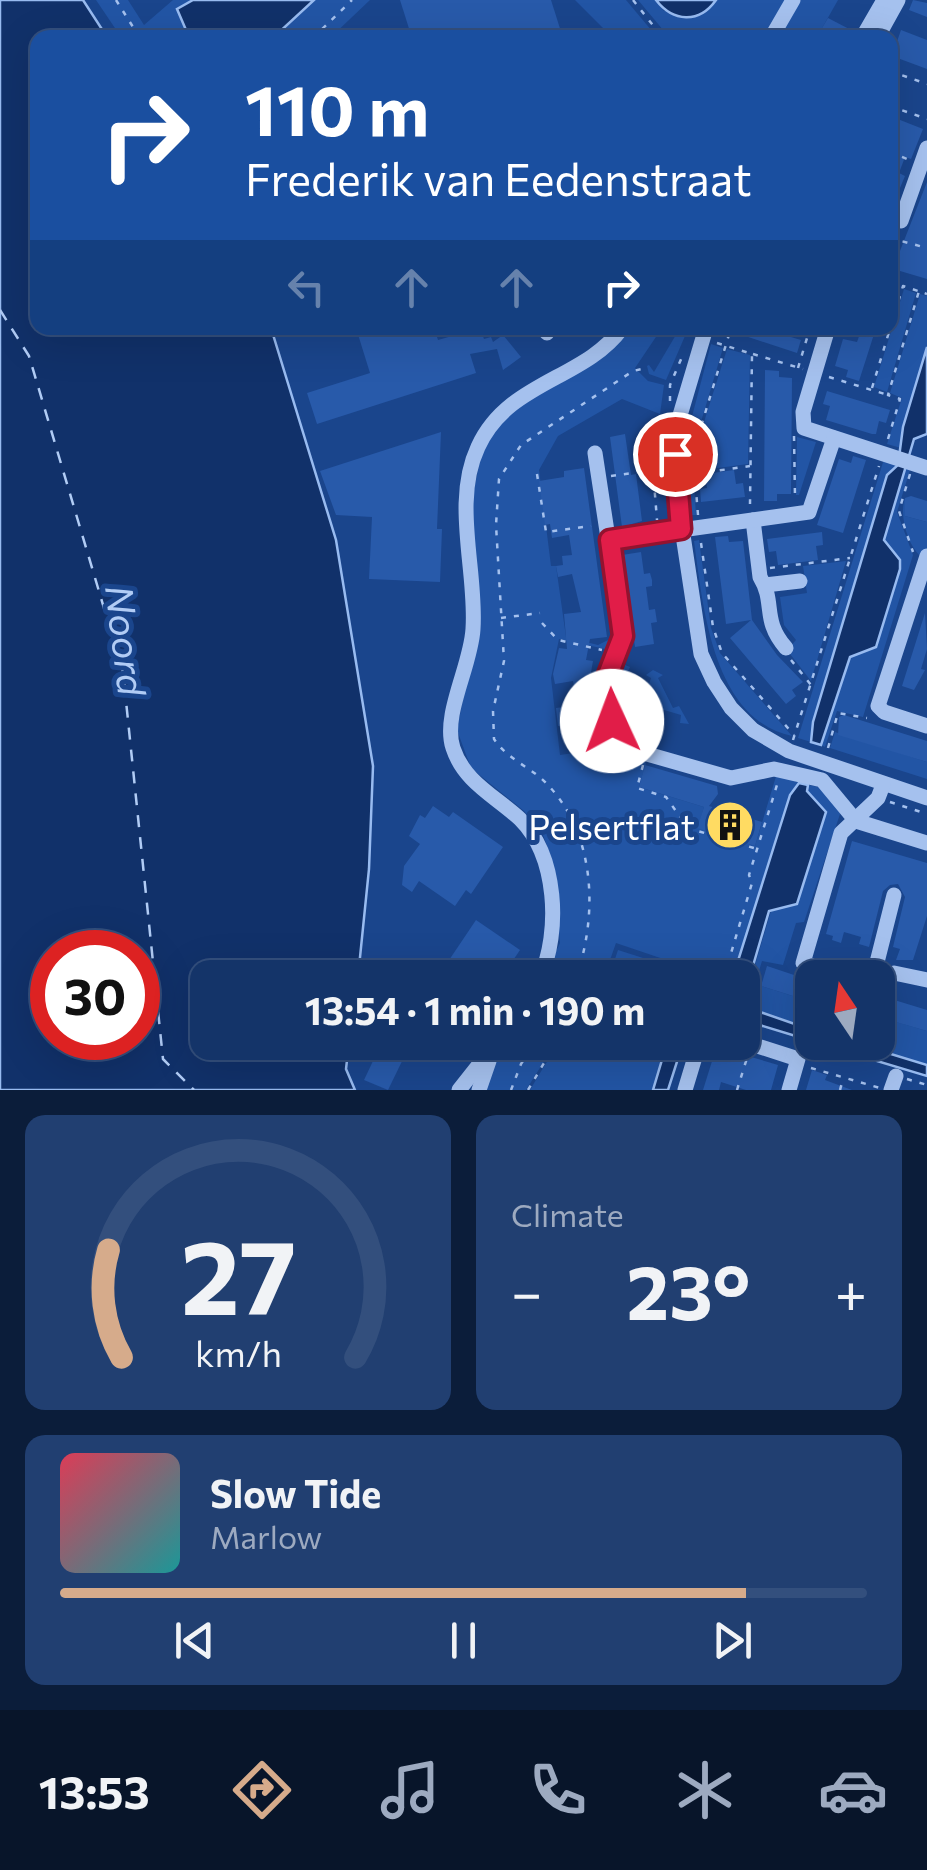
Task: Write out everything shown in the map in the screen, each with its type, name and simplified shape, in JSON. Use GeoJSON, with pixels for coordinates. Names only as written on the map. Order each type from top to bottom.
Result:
{"type":"FeatureCollection","features":[{"type":"Feature","properties":{"kind":"street"},"geometry":{"type":"LineString","coordinates":[[776,30],[793,0]]}},
{"type":"Feature","properties":{"kind":"street"},"geometry":{"type":"LineString","coordinates":[[867,30],[884,0]]}},
{"type":"Feature","properties":{"kind":"street"},"geometry":{"type":"LineString","coordinates":[[881,30],[898,0]]}},
{"type":"Feature","properties":{"kind":"street"},"geometry":{"type":"LineString","coordinates":[[898,220],[901,221],[927,148]]}},
{"type":"Feature","properties":{"kind":"street"},"geometry":{"type":"LineString","coordinates":[[548,960],[550,888],[542,852],[527,827],[471,780],[458,762],[451,742],[451,720],[474,629],[467,496],[476,450],[498,415],[535,386],[617,335]]}},
{"type":"Feature","properties":{"kind":"street"},"geometry":{"type":"LineString","coordinates":[[703,335],[678,422],[675,454],[681,529],[701,654],[714,682],[731,708],[753,730],[823,757],[881,792],[927,798]]}},
{"type":"Feature","properties":{"kind":"street"},"geometry":{"type":"LineString","coordinates":[[826,335],[803,412],[804,428],[917,464]]}},
{"type":"Feature","properties":{"kind":"street"},"geometry":{"type":"LineString","coordinates":[[609,532],[681,529],[809,512],[834,438]]}},
{"type":"Feature","properties":{"kind":"street"},"geometry":{"type":"LineString","coordinates":[[595,454],[623,636],[606,680],[612,721],[624,740],[642,751],[731,778],[798,774],[822,780],[856,820],[927,843]]}},
{"type":"Feature","properties":{"kind":"street"},"geometry":{"type":"LineString","coordinates":[[753,520],[758,569],[765,585],[772,631],[786,648]]}},
{"type":"Feature","properties":{"kind":"street"},"geometry":{"type":"LineString","coordinates":[[925,559],[878,706],[884,712],[927,726]]}},
{"type":"Feature","properties":{"kind":"street"},"geometry":{"type":"LineString","coordinates":[[765,585],[800,581]]}},
{"type":"Feature","properties":{"kind":"street"},"geometry":{"type":"LineString","coordinates":[[803,960],[841,833],[881,792]]}},
{"type":"Feature","properties":{"kind":"street"},"geometry":{"type":"LineString","coordinates":[[879,960],[894,895]]}},
{"type":"Feature","properties":{"kind":"street"},"geometry":{"type":"LineString","coordinates":[[895,973],[926,977]]}},
{"type":"Feature","properties":{"kind":"street"},"geometry":{"type":"LineString","coordinates":[[760,1046],[798,1059],[789,1090]]}},
{"type":"Feature","properties":{"kind":"street"},"geometry":{"type":"LineString","coordinates":[[459,1090],[483,1060]]}},
{"type":"Feature","properties":{"kind":"street"},"geometry":{"type":"LineString","coordinates":[[479,1090],[490,1060]]}},
{"type":"Feature","properties":{"kind":"street"},"geometry":{"type":"LineString","coordinates":[[685,1090],[694,1060]]}},
{"type":"Feature","properties":{"kind":"path"},"geometry":{"type":"LineString","coordinates":[[116,0],[135,30]]}},
{"type":"Feature","properties":{"kind":"path"},"geometry":{"type":"LineString","coordinates":[[321,30],[352,0]]}},
{"type":"Feature","properties":{"kind":"path"},"geometry":{"type":"LineString","coordinates":[[633,0],[657,30]]}},
{"type":"Feature","properties":{"kind":"path"},"geometry":{"type":"LineString","coordinates":[[898,73],[927,84]]}},
{"type":"Feature","properties":{"kind":"path"},"geometry":{"type":"LineString","coordinates":[[898,109],[927,118]]}},
{"type":"Feature","properties":{"kind":"path"},"geometry":{"type":"LineString","coordinates":[[898,155],[921,164]]}},
{"type":"Feature","properties":{"kind":"path"},"geometry":{"type":"LineString","coordinates":[[898,240],[927,248]]}},
{"type":"Feature","properties":{"kind":"path"},"geometry":{"type":"LineString","coordinates":[[898,285],[927,294]]}},
{"type":"Feature","properties":{"kind":"path"},"geometry":{"type":"LineString","coordinates":[[898,300],[902,286]]}},
{"type":"Feature","properties":{"kind":"path"},"geometry":{"type":"LineString","coordinates":[[794,736],[850,558],[889,455],[900,400],[888,395],[920,291]]}},
{"type":"Feature","properties":{"kind":"path"},"geometry":{"type":"LineString","coordinates":[[707,335],[752,354],[753,520]]}},
{"type":"Feature","properties":{"kind":"path"},"geometry":{"type":"LineString","coordinates":[[729,335],[696,438],[693,474],[713,628],[722,652],[794,736],[798,748]]}},
{"type":"Feature","properties":{"kind":"path"},"geometry":{"type":"LineString","coordinates":[[798,368],[808,335]]}},
{"type":"Feature","properties":{"kind":"path"},"geometry":{"type":"LineString","coordinates":[[872,390],[888,335]]}},
{"type":"Feature","properties":{"kind":"path"},"geometry":{"type":"LineString","coordinates":[[581,960],[591,921],[584,858],[576,828],[558,796],[500,749],[494,739],[492,711],[504,662],[496,525],[498,490],[506,464],[522,445],[642,368]]}},
{"type":"Feature","properties":{"kind":"path"},"geometry":{"type":"LineString","coordinates":[[795,514],[794,434],[804,428]]}},
{"type":"Feature","properties":{"kind":"path"},"geometry":{"type":"LineString","coordinates":[[647,452],[653,470],[658,520]]}},
{"type":"Feature","properties":{"kind":"path"},"geometry":{"type":"LineString","coordinates":[[917,464],[898,511],[913,552],[925,559]]}},
{"type":"Feature","properties":{"kind":"path"},"geometry":{"type":"LineString","coordinates":[[693,474],[750,466]]}},
{"type":"Feature","properties":{"kind":"path"},"geometry":{"type":"LineString","coordinates":[[600,478],[650,470]]}},
{"type":"Feature","properties":{"kind":"path"},"geometry":{"type":"LineString","coordinates":[[537,474],[546,532],[609,532]]}},
{"type":"Feature","properties":{"kind":"path"},"geometry":{"type":"LineString","coordinates":[[654,496],[664,494]]}},
{"type":"Feature","properties":{"kind":"path"},"geometry":{"type":"LineString","coordinates":[[758,569],[850,558]]}},
{"type":"Feature","properties":{"kind":"path"},"geometry":{"type":"LineString","coordinates":[[500,618],[540,613]]}},
{"type":"Feature","properties":{"kind":"path"},"geometry":{"type":"LineString","coordinates":[[542,624],[566,643],[618,655]]}},
{"type":"Feature","properties":{"kind":"path"},"geometry":{"type":"LineString","coordinates":[[786,648],[812,686]]}},
{"type":"Feature","properties":{"kind":"path"},"geometry":{"type":"LineString","coordinates":[[823,757],[838,713],[866,720],[878,706]]}},
{"type":"Feature","properties":{"kind":"path"},"geometry":{"type":"LineString","coordinates":[[782,737],[798,748]]}},
{"type":"Feature","properties":{"kind":"path"},"geometry":{"type":"LineString","coordinates":[[642,751],[637,788],[666,797],[688,828],[758,849]]}},
{"type":"Feature","properties":{"kind":"path"},"geometry":{"type":"LineString","coordinates":[[729,960],[758,849],[798,774]]}},
{"type":"Feature","properties":{"kind":"path"},"geometry":{"type":"LineString","coordinates":[[881,792],[927,814]]}},
{"type":"Feature","properties":{"kind":"path"},"geometry":{"type":"LineString","coordinates":[[511,1090],[524,1060]]}},
{"type":"Feature","properties":{"kind":"path"},"geometry":{"type":"LineString","coordinates":[[528,1090],[548,1060]]}},
{"type":"Feature","properties":{"kind":"path"},"geometry":{"type":"LineString","coordinates":[[737,1090],[743,1060]]}},
{"type":"Feature","properties":{"kind":"path"},"geometry":{"type":"LineString","coordinates":[[796,1064],[844,1078],[891,1085],[927,1085]]}},
{"type":"Feature","properties":{"kind":"path"},"geometry":{"type":"LineString","coordinates":[[840,1090],[844,1078]]}},
{"type":"Feature","properties":{"kind":"shaded area"},"geometry":{"type":"Polygon","coordinates":[[[96,0],[128,0],[144,25],[173,0],[193,0],[177,10],[186,30],[116,30],[96,0]]]}},
{"type":"Feature","properties":{"kind":"shaded area"},"geometry":{"type":"Polygon","coordinates":[[[314,0],[370,0],[338,30],[282,30],[314,0]]]}},
{"type":"Feature","properties":{"kind":"shaded area"},"geometry":{"type":"Polygon","coordinates":[[[575,0],[626,0],[651,30],[605,30],[575,0]]]}},
{"type":"Feature","properties":{"kind":"shaded area"},"geometry":{"type":"Polygon","coordinates":[[[638,0],[656,0],[664,11],[712,6],[716,0],[787,0],[770,30],[663,30],[638,0]]]}},
{"type":"Feature","properties":{"kind":"shaded area"},"geometry":{"type":"Polygon","coordinates":[[[794,0],[838,0],[821,30],[777,30],[794,0]]]}},
{"type":"Feature","properties":{"kind":"shaded area"},"geometry":{"type":"Polygon","coordinates":[[[904,289],[916,293],[887,392],[874,387],[890,335],[898,335],[898,309],[904,289]]]}},
{"type":"Feature","properties":{"kind":"shaded area"},"geometry":{"type":"Polygon","coordinates":[[[920,294],[927,296],[927,347],[903,427],[901,448],[887,444],[902,398],[890,393],[920,294]]]}},
{"type":"Feature","properties":{"kind":"shaded area"},"geometry":{"type":"Polygon","coordinates":[[[619,335],[657,335],[635,368],[648,381],[664,385],[660,414],[622,399],[558,436],[539,470],[551,566],[556,566],[566,637],[598,645],[612,638],[610,650],[559,639],[551,678],[560,755],[587,751],[615,739],[646,763],[639,787],[704,807],[698,827],[755,846],[777,773],[799,783],[790,795],[738,960],[666,960],[616,943],[610,960],[552,960],[560,943],[552,860],[542,832],[524,811],[471,768],[457,730],[471,658],[472,499],[482,451],[504,416],[619,335]]]}},
{"type":"Feature","properties":{"kind":"shaded area"},"geometry":{"type":"Polygon","coordinates":[[[676,335],[685,336],[666,380],[649,374],[647,366],[654,372],[676,335]]]}},
{"type":"Feature","properties":{"kind":"shaded area"},"geometry":{"type":"Polygon","coordinates":[[[711,344],[723,348],[692,452],[696,515],[691,515],[684,447],[711,344]]]}},
{"type":"Feature","properties":{"kind":"shaded area"},"geometry":{"type":"Polygon","coordinates":[[[727,349],[750,355],[748,464],[695,471],[698,441],[727,349]]]}},
{"type":"Feature","properties":{"kind":"shaded area"},"geometry":{"type":"Polygon","coordinates":[[[797,437],[816,442],[799,495],[796,495],[797,437]]]}},
{"type":"Feature","properties":{"kind":"shaded area"},"geometry":{"type":"Polygon","coordinates":[[[884,459],[898,465],[887,476],[813,722],[811,742],[798,738],[884,459]]]}},
{"type":"Feature","properties":{"kind":"shaded area"},"geometry":{"type":"Polygon","coordinates":[[[906,465],[911,467],[897,512],[913,555],[863,717],[837,711],[825,747],[821,745],[849,657],[876,647],[901,563],[884,540],[906,465]]]}},
{"type":"Feature","properties":{"kind":"shaded area"},"geometry":{"type":"Polygon","coordinates":[[[905,498],[905,516],[927,522],[927,551],[920,556],[905,528],[903,512],[905,498]]]}},
{"type":"Feature","properties":{"kind":"shaded area"},"geometry":{"type":"Polygon","coordinates":[[[699,540],[711,628],[720,653],[792,736],[765,725],[744,707],[728,684],[708,626],[694,541],[699,540]]]}},
{"type":"Feature","properties":{"kind":"shaded area"},"geometry":{"type":"Polygon","coordinates":[[[846,561],[811,681],[787,650],[796,640],[784,625],[780,597],[807,593],[803,566],[846,561]]]}},
{"type":"Feature","properties":{"kind":"shaded area"},"geometry":{"type":"Polygon","coordinates":[[[625,665],[630,667],[622,688],[621,708],[630,724],[651,734],[647,747],[623,726],[618,710],[613,679],[620,681],[625,665]]]}},
{"type":"Feature","properties":{"kind":"shaded area"},"geometry":{"type":"Polygon","coordinates":[[[653,670],[663,675],[658,678],[673,708],[679,706],[689,724],[680,723],[681,715],[654,707],[651,714],[641,708],[640,692],[646,693],[651,678],[646,675],[653,670]]]}},
{"type":"Feature","properties":{"kind":"shaded area"},"geometry":{"type":"Polygon","coordinates":[[[835,732],[927,762],[927,779],[830,748],[835,732]]]}},
{"type":"Feature","properties":{"kind":"shaded area"},"geometry":{"type":"Polygon","coordinates":[[[808,785],[819,787],[841,811],[804,922],[796,923],[783,965],[762,961],[760,968],[760,960],[757,960],[808,785]]]}},
{"type":"Feature","properties":{"kind":"shaded area"},"geometry":{"type":"Polygon","coordinates":[[[618,950],[649,960],[615,960],[618,950]]]}},
{"type":"Feature","properties":{"kind":"shaded area"},"geometry":{"type":"Polygon","coordinates":[[[760,986],[795,997],[795,1024],[760,1012],[760,986]]]}},
{"type":"Feature","properties":{"kind":"shaded area"},"geometry":{"type":"Polygon","coordinates":[[[895,1022],[927,1031],[927,1065],[895,1055],[895,1022]]]}},
{"type":"Feature","properties":{"kind":"shaded area"},"geometry":{"type":"Polygon","coordinates":[[[494,1060],[547,1060],[526,1090],[484,1090],[494,1060]]]}},
{"type":"Feature","properties":{"kind":"shaded area"},"geometry":{"type":"Polygon","coordinates":[[[662,1060],[653,1090],[530,1090],[546,1063],[662,1060]]]}},
{"type":"Feature","properties":{"kind":"water","name":"Noord"},"geometry":{"type":"Polygon","coordinates":[[[0,0],[83,0],[102,30],[30,30],[30,335],[273,335],[336,540],[373,766],[369,869],[360,960],[190,960],[190,1060],[347,1060],[346,1069],[355,1090],[0,1090],[0,0]]]}},
{"type":"Feature","properties":{"kind":"water"},"geometry":{"type":"Polygon","coordinates":[[[193,0],[314,0],[282,30],[186,30],[177,9],[193,0]]]}},
{"type":"Feature","properties":{"kind":"water"},"geometry":{"type":"Polygon","coordinates":[[[656,0],[716,0],[702,13],[686,17],[670,13],[656,0]]]}},
{"type":"Feature","properties":{"kind":"water"},"geometry":{"type":"Polygon","coordinates":[[[927,347],[927,434],[914,439],[884,540],[900,560],[900,569],[876,647],[850,657],[821,745],[811,742],[813,722],[887,475],[898,465],[903,427],[927,347]]]}},
{"type":"Feature","properties":{"kind":"water"},"geometry":{"type":"Polygon","coordinates":[[[799,783],[808,785],[807,791],[826,812],[797,904],[769,911],[755,960],[738,960],[790,795],[799,783]]]}},
{"type":"Feature","properties":{"kind":"water"},"geometry":{"type":"Polygon","coordinates":[[[760,1012],[795,1024],[795,1036],[760,1025],[760,1012]]]}},
{"type":"Feature","properties":{"kind":"water"},"geometry":{"type":"Polygon","coordinates":[[[895,1055],[927,1065],[927,1076],[874,1060],[895,1060],[895,1055]]]}},
{"type":"Feature","properties":{"kind":"water"},"geometry":{"type":"Polygon","coordinates":[[[662,1060],[678,1060],[668,1090],[653,1090],[662,1060]]]}},
{"type":"Feature","properties":{"kind":"building"},"geometry":{"type":"Polygon","coordinates":[[[400,0],[551,0],[560,30],[409,30],[400,0]]]}},
{"type":"Feature","properties":{"kind":"building"},"geometry":{"type":"Polygon","coordinates":[[[913,0],[927,3],[927,17],[909,10],[913,0]]]}},
{"type":"Feature","properties":{"kind":"building"},"geometry":{"type":"Polygon","coordinates":[[[828,18],[851,30],[825,30],[822,28],[828,18]]]}},
{"type":"Feature","properties":{"kind":"building"},"geometry":{"type":"Polygon","coordinates":[[[901,30],[927,40],[927,69],[898,58],[901,30]]]}},
{"type":"Feature","properties":{"kind":"building"},"geometry":{"type":"Polygon","coordinates":[[[898,119],[923,129],[911,159],[905,157],[899,173],[905,176],[898,187],[898,119]]]}},
{"type":"Feature","properties":{"kind":"building"},"geometry":{"type":"Polygon","coordinates":[[[927,182],[927,279],[898,270],[898,256],[927,182]]]}},
{"type":"Feature","properties":{"kind":"building"},"geometry":{"type":"Polygon","coordinates":[[[358,335],[436,335],[438,340],[456,335],[483,335],[484,339],[491,337],[493,342],[503,335],[521,357],[503,370],[497,349],[470,354],[476,373],[317,424],[307,393],[370,373],[358,335]]]}},
{"type":"Feature","properties":{"kind":"building"},"geometry":{"type":"Polygon","coordinates":[[[742,335],[784,335],[801,340],[797,353],[742,335]]]}},
{"type":"Feature","properties":{"kind":"building"},"geometry":{"type":"Polygon","coordinates":[[[860,335],[874,335],[859,381],[846,377],[848,370],[835,366],[843,339],[857,342],[860,335]]]}},
{"type":"Feature","properties":{"kind":"building"},"geometry":{"type":"Polygon","coordinates":[[[765,370],[779,371],[779,377],[792,378],[791,494],[777,494],[777,501],[764,501],[765,370]]]}},
{"type":"Feature","properties":{"kind":"building"},"geometry":{"type":"Polygon","coordinates":[[[827,391],[890,410],[886,423],[879,421],[876,434],[872,434],[826,420],[830,406],[823,404],[827,391]]]}},
{"type":"Feature","properties":{"kind":"building"},"geometry":{"type":"Polygon","coordinates":[[[441,432],[437,529],[442,529],[440,582],[369,579],[372,517],[336,515],[320,471],[441,432]]]}},
{"type":"Feature","properties":{"kind":"building"},"geometry":{"type":"Polygon","coordinates":[[[625,434],[631,475],[636,474],[642,521],[622,527],[610,437],[625,434]]]}},
{"type":"Feature","properties":{"kind":"building"},"geometry":{"type":"Polygon","coordinates":[[[853,456],[866,460],[843,533],[817,525],[839,459],[851,463],[853,456]]]}},
{"type":"Feature","properties":{"kind":"building"},"geometry":{"type":"Polygon","coordinates":[[[584,468],[607,637],[590,639],[586,660],[593,661],[590,678],[594,715],[605,738],[591,744],[582,724],[558,726],[556,708],[578,705],[573,681],[555,684],[553,674],[559,648],[567,649],[564,614],[581,612],[572,574],[558,577],[556,566],[563,565],[562,556],[572,555],[569,535],[552,538],[550,524],[545,525],[539,481],[564,477],[564,471],[584,468]]]}},
{"type":"Feature","properties":{"kind":"building"},"geometry":{"type":"Polygon","coordinates":[[[734,470],[736,484],[743,483],[745,497],[701,502],[700,489],[707,488],[705,474],[734,470]]]}},
{"type":"Feature","properties":{"kind":"building"},"geometry":{"type":"Polygon","coordinates":[[[905,498],[927,501],[927,522],[905,516],[905,498]]]}},
{"type":"Feature","properties":{"kind":"building"},"geometry":{"type":"Polygon","coordinates":[[[822,532],[823,545],[816,546],[818,560],[778,565],[776,551],[769,552],[767,539],[822,532]]]}},
{"type":"Feature","properties":{"kind":"building"},"geometry":{"type":"Polygon","coordinates":[[[728,536],[729,542],[743,541],[752,620],[803,682],[792,690],[796,696],[786,704],[730,638],[751,620],[726,624],[715,537],[728,536]]]}},
{"type":"Feature","properties":{"kind":"building"},"geometry":{"type":"Polygon","coordinates":[[[641,552],[644,574],[650,573],[652,580],[652,586],[646,587],[649,610],[655,609],[657,622],[651,623],[654,644],[635,647],[622,555],[641,552]]]}},
{"type":"Feature","properties":{"kind":"building"},"geometry":{"type":"Polygon","coordinates":[[[925,613],[927,649],[921,669],[925,670],[914,690],[902,686],[925,613]]]}},
{"type":"Feature","properties":{"kind":"building"},"geometry":{"type":"Polygon","coordinates":[[[844,715],[927,741],[927,762],[838,735],[839,717],[844,715]]]}},
{"type":"Feature","properties":{"kind":"building"},"geometry":{"type":"Polygon","coordinates":[[[645,765],[717,786],[718,794],[709,806],[762,822],[755,846],[697,828],[704,807],[639,787],[645,765]]]}},
{"type":"Feature","properties":{"kind":"building"},"geometry":{"type":"Polygon","coordinates":[[[433,806],[449,817],[453,812],[503,847],[471,894],[466,890],[455,906],[419,881],[412,892],[402,885],[404,866],[420,844],[409,836],[420,815],[425,818],[433,806]]]}},
{"type":"Feature","properties":{"kind":"building"},"geometry":{"type":"Polygon","coordinates":[[[852,841],[927,863],[927,916],[913,960],[896,960],[900,949],[893,947],[905,897],[898,884],[883,891],[869,947],[859,944],[861,937],[844,932],[841,943],[826,934],[852,841]]]}},
{"type":"Feature","properties":{"kind":"building"},"geometry":{"type":"Polygon","coordinates":[[[476,920],[520,950],[513,960],[449,960],[476,920]]]}},
{"type":"Feature","properties":{"kind":"building"},"geometry":{"type":"Polygon","coordinates":[[[767,966],[795,975],[795,997],[761,986],[767,966]]]}},
{"type":"Feature","properties":{"kind":"building"},"geometry":{"type":"Polygon","coordinates":[[[895,1000],[927,1010],[927,1031],[895,1022],[895,1000]]]}},
{"type":"Feature","properties":{"kind":"building"},"geometry":{"type":"Polygon","coordinates":[[[373,1060],[403,1060],[388,1090],[364,1080],[373,1060]]]}},
{"type":"Feature","properties":{"kind":"building"},"geometry":{"type":"Polygon","coordinates":[[[712,1060],[760,1060],[778,1065],[771,1090],[746,1090],[721,1082],[719,1090],[703,1090],[712,1060]]]}},
{"type":"Feature","properties":{"kind":"building"},"geometry":{"type":"Polygon","coordinates":[[[812,1070],[827,1075],[825,1080],[852,1090],[806,1090],[812,1070]]]}},
{"type":"Feature","properties":{"kind":"ferry route"},"geometry":{"type":"LineString","coordinates":[[0,310],[29,356],[123,672],[163,1059],[194,1090]]}},
{"type":"Feature","properties":{"kind":"place","name":"Pelsertflat"},"geometry":{"type":"Point","coordinates":[730,825]}},
{"type":"Feature","properties":{"kind":"route"},"geometry":{"type":"LineString","coordinates":[[612,721],[606,680],[623,636],[610,540],[681,529],[675,454]]}}]}
